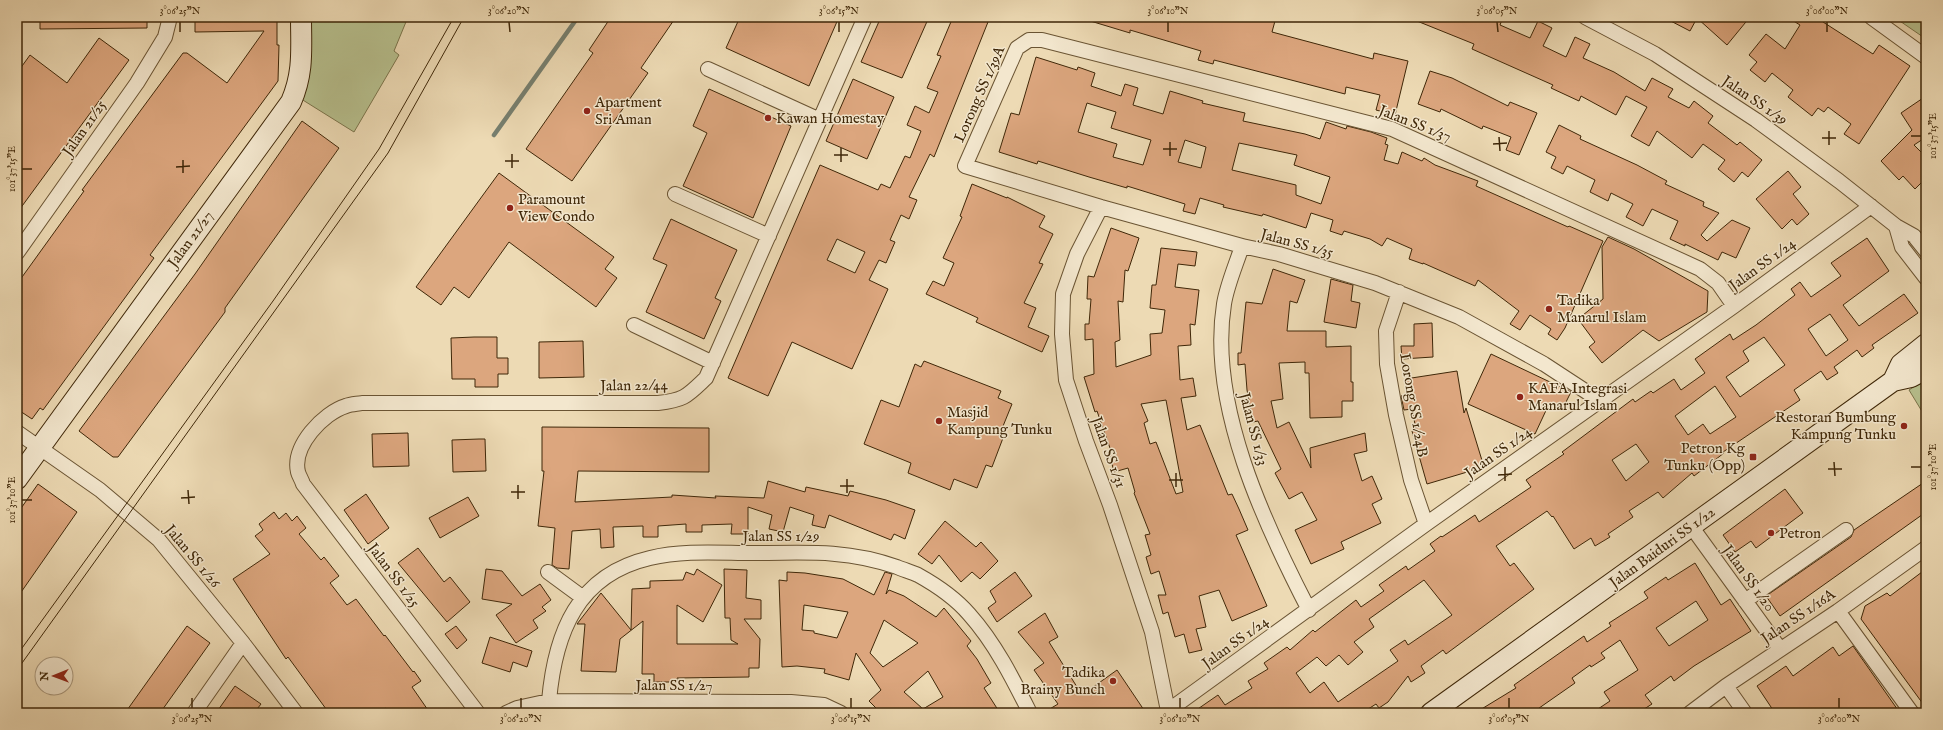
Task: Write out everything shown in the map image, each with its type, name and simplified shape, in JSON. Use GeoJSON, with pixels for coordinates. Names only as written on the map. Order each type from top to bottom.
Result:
{"type":"FeatureCollection","features":[{"type":"Feature","properties":{"kind":"street","name":"Jalan 21/25"},"geometry":{"type":"LineString","coordinates":[[17,253],[137,82],[165,36],[170,17]]}},
{"type":"Feature","properties":{"kind":"street","name":"Jalan 21/27"},"geometry":{"type":"LineString","coordinates":[[17,479],[291,102],[302,69],[302,17]]}},
{"type":"Feature","properties":{"kind":"street","name":"Jalan 22/44"},"geometry":{"type":"LineString","coordinates":[[300,451],[306,438],[318,424],[335,411],[346,406],[362,403],[658,403],[676,401],[688,396],[706,378],[865,17]]}},
{"type":"Feature","properties":{"kind":"street","name":"Jalan SS 1/39"},"geometry":{"type":"LineString","coordinates":[[1585,17],[1655,54],[1749,116],[1896,226],[1914,236],[1926,251]]}},
{"type":"Feature","properties":{"kind":"street"},"geometry":{"type":"LineString","coordinates":[[1871,17],[1926,57]]}},
{"type":"Feature","properties":{"kind":"street","name":"Lorong SS 1/39A"},"geometry":{"type":"LineString","coordinates":[[965,166],[1017,48],[1029,40]]}},
{"type":"Feature","properties":{"kind":"street","name":"Jalan SS 1/37"},"geometry":{"type":"LineString","coordinates":[[1029,40],[1042,40],[1392,128],[1700,269],[1718,283],[1734,306]]}},
{"type":"Feature","properties":{"kind":"street"},"geometry":{"type":"LineString","coordinates":[[708,69],[820,120]]}},
{"type":"Feature","properties":{"kind":"street","name":"Jalan SS 1/35"},"geometry":{"type":"LineString","coordinates":[[965,166],[1101,207],[1242,246],[1279,254],[1375,283],[1459,317],[1544,364],[1599,400]]}},
{"type":"Feature","properties":{"kind":"street"},"geometry":{"type":"LineString","coordinates":[[675,194],[769,236]]}},
{"type":"Feature","properties":{"kind":"street","name":"Jalan SS 1/24"},"geometry":{"type":"LineString","coordinates":[[1166,712],[1599,400],[1734,306],[1871,206]]}},
{"type":"Feature","properties":{"kind":"street","name":"Jalan SS 1/31"},"geometry":{"type":"LineString","coordinates":[[1101,207],[1077,254],[1062,294],[1062,334],[1066,380],[1086,441],[1110,505],[1152,632],[1166,712]]}},
{"type":"Feature","properties":{"kind":"street"},"geometry":{"type":"LineString","coordinates":[[1896,226],[1902,247],[1926,278]]}},
{"type":"Feature","properties":{"kind":"street","name":"Jalan SS 1/33"},"geometry":{"type":"LineString","coordinates":[[1242,246],[1224,303],[1220,348],[1227,397],[1247,473],[1282,558],[1309,610]]}},
{"type":"Feature","properties":{"kind":"street","name":"Lorong SS 1/24B"},"geometry":{"type":"LineString","coordinates":[[1399,292],[1386,332],[1387,364],[1396,415],[1411,480],[1426,524]]}},
{"type":"Feature","properties":{"kind":"street"},"geometry":{"type":"LineString","coordinates":[[634,325],[713,363]]}},
{"type":"Feature","properties":{"kind":"street"},"geometry":{"type":"LineString","coordinates":[[1893,381],[1901,364],[1926,344]]}},
{"type":"Feature","properties":{"kind":"street"},"geometry":{"type":"LineString","coordinates":[[1893,381],[1911,377],[1926,369]]}},
{"type":"Feature","properties":{"kind":"street","name":"Jalan Baiduri SS 1/22"},"geometry":{"type":"LineString","coordinates":[[1443,710],[1691,526],[1893,381]]}},
{"type":"Feature","properties":{"kind":"street","name":"Jalan SS 1/26"},"geometry":{"type":"LineString","coordinates":[[17,432],[100,490],[159,540],[243,643],[296,713]]}},
{"type":"Feature","properties":{"kind":"street","name":"Jalan SS 1/25"},"geometry":{"type":"LineString","coordinates":[[300,451],[298,472],[303,484],[478,713]]}},
{"type":"Feature","properties":{"kind":"street","name":"Jalan SS 1/20"},"geometry":{"type":"LineString","coordinates":[[1691,526],[1780,649]]}},
{"type":"Feature","properties":{"kind":"street"},"geometry":{"type":"LineString","coordinates":[[1745,600],[1846,530]]}},
{"type":"Feature","properties":{"kind":"street","name":"Jalan SS 1/16A"},"geometry":{"type":"LineString","coordinates":[[1690,713],[1726,686],[1838,611],[1926,548]]}},
{"type":"Feature","properties":{"kind":"street","name":"Jalan SS 1/29"},"geometry":{"type":"LineString","coordinates":[[549,701],[551,675],[556,651],[564,632],[582,597],[611,574],[630,564],[651,557],[683,554],[811,552],[859,556],[917,574],[942,591],[969,614],[1009,671],[1030,713]]}},
{"type":"Feature","properties":{"kind":"street"},"geometry":{"type":"LineString","coordinates":[[548,572],[582,597]]}},
{"type":"Feature","properties":{"kind":"street"},"geometry":{"type":"LineString","coordinates":[[1838,611],[1912,713]]}},
{"type":"Feature","properties":{"kind":"street"},"geometry":{"type":"LineString","coordinates":[[194,713],[243,643]]}},
{"type":"Feature","properties":{"kind":"street"},"geometry":{"type":"LineString","coordinates":[[1726,686],[1745,713]]}},
{"type":"Feature","properties":{"kind":"street","name":"Jalan SS 1/27"},"geometry":{"type":"LineString","coordinates":[[506,713],[517,708],[549,701],[791,702],[824,706],[841,713]]}},
{"type":"Feature","properties":{"kind":"green space"},"geometry":{"type":"Polygon","coordinates":[[[309,17],[408,17],[394,51],[399,55],[354,132],[298,97],[309,17]]]}},
{"type":"Feature","properties":{"kind":"green space"},"geometry":{"type":"Polygon","coordinates":[[[1894,17],[1926,17],[1926,39],[1894,17]]]}},
{"type":"Feature","properties":{"kind":"green space"},"geometry":{"type":"Polygon","coordinates":[[[1926,379],[1926,418],[1909,390],[1926,379]]]}},
{"type":"Feature","properties":{"kind":"building"},"geometry":{"type":"Polygon","coordinates":[[[40,17],[147,17],[147,28],[40,29],[40,17]]]}},
{"type":"Feature","properties":{"kind":"building"},"geometry":{"type":"Polygon","coordinates":[[[195,17],[277,17],[277,45],[279,45],[278,81],[150,255],[154,258],[43,410],[40,408],[32,419],[17,409],[17,401],[22,394],[17,390],[17,284],[84,191],[82,190],[183,53],[187,53],[227,83],[264,31],[195,32],[195,17]]]}},
{"type":"Feature","properties":{"kind":"building","name":"Apartment Sri Aman"},"geometry":{"type":"Polygon","coordinates":[[[611,17],[676,17],[641,68],[648,73],[572,181],[526,149],[593,53],[589,50],[611,17]]]}},
{"type":"Feature","properties":{"kind":"building"},"geometry":{"type":"Polygon","coordinates":[[[740,17],[839,17],[809,86],[726,48],[740,17]]]}},
{"type":"Feature","properties":{"kind":"building"},"geometry":{"type":"Polygon","coordinates":[[[881,17],[929,17],[902,78],[861,62],[881,17]]]}},
{"type":"Feature","properties":{"kind":"building"},"geometry":{"type":"Polygon","coordinates":[[[953,17],[990,17],[934,157],[930,154],[909,197],[917,200],[909,219],[901,215],[890,240],[895,242],[886,263],[879,260],[869,280],[888,289],[852,369],[792,342],[768,396],[728,378],[820,165],[878,190],[881,184],[890,188],[905,156],[910,158],[921,131],[907,125],[915,106],[929,113],[938,92],[927,88],[941,56],[937,55],[953,17]],[[837,239],[827,260],[855,273],[865,252],[837,239]]]}},
{"type":"Feature","properties":{"kind":"building"},"geometry":{"type":"Polygon","coordinates":[[[1087,17],[1259,17],[1275,21],[1272,32],[1373,59],[1374,53],[1408,61],[1395,115],[1376,110],[1380,95],[1346,87],[1345,94],[1214,60],[1213,64],[1198,60],[1201,51],[1130,30],[1130,33],[1087,20],[1087,17]]]}},
{"type":"Feature","properties":{"kind":"building"},"geometry":{"type":"Polygon","coordinates":[[[1407,17],[1503,17],[1500,25],[1530,38],[1538,21],[1552,28],[1543,46],[1566,57],[1575,37],[1590,44],[1583,58],[1614,72],[1645,91],[1652,78],[1673,89],[1668,97],[1689,108],[1694,101],[1713,116],[1708,123],[1737,145],[1740,142],[1762,160],[1748,177],[1742,172],[1734,182],[1718,169],[1725,160],[1703,144],[1692,158],[1657,131],[1649,146],[1631,136],[1647,107],[1626,96],[1616,115],[1581,96],[1579,101],[1551,88],[1553,85],[1472,49],[1474,44],[1407,17]]]}},
{"type":"Feature","properties":{"kind":"building"},"geometry":{"type":"Polygon","coordinates":[[[1663,17],[1750,17],[1727,45],[1697,18],[1690,31],[1663,17]]]}},
{"type":"Feature","properties":{"kind":"building"},"geometry":{"type":"Polygon","coordinates":[[[1787,17],[1826,17],[1823,22],[1873,54],[1879,45],[1910,66],[1859,144],[1844,134],[1851,124],[1828,107],[1824,112],[1818,108],[1812,116],[1788,97],[1793,90],[1772,73],[1765,82],[1750,70],[1757,62],[1749,55],[1766,34],[1785,49],[1800,25],[1787,17]]]}},
{"type":"Feature","properties":{"kind":"building"},"geometry":{"type":"Polygon","coordinates":[[[99,38],[129,60],[17,213],[17,73],[30,55],[67,83],[99,38]]]}},
{"type":"Feature","properties":{"kind":"building"},"geometry":{"type":"Polygon","coordinates":[[[1036,57],[1077,70],[1078,67],[1095,73],[1091,86],[1121,96],[1125,84],[1138,88],[1133,105],[1163,114],[1170,91],[1203,101],[1202,103],[1245,113],[1243,121],[1305,134],[1320,139],[1326,122],[1346,129],[1347,126],[1371,132],[1387,138],[1385,144],[1388,145],[1384,160],[1398,164],[1402,152],[1422,161],[1424,158],[1435,165],[1478,181],[1476,186],[1603,241],[1565,328],[1557,340],[1548,334],[1551,329],[1530,315],[1520,330],[1510,324],[1519,311],[1478,280],[1475,286],[1423,263],[1409,259],[1412,249],[1387,238],[1382,246],[1370,239],[1344,231],[1342,235],[1330,231],[1333,220],[1311,213],[1306,228],[1263,214],[1262,216],[1223,207],[1224,205],[1200,198],[1195,214],[1183,211],[1185,204],[1038,161],[1037,164],[999,152],[1011,113],[1019,115],[1036,57]],[[1087,103],[1078,132],[1117,144],[1113,157],[1143,165],[1151,140],[1111,128],[1116,112],[1087,103]],[[1185,140],[1178,162],[1201,168],[1206,147],[1185,140]],[[1239,143],[1232,170],[1296,185],[1296,195],[1321,204],[1330,177],[1294,165],[1297,155],[1239,143]]]}},
{"type":"Feature","properties":{"kind":"building"},"geometry":{"type":"Polygon","coordinates":[[[1430,71],[1452,78],[1508,106],[1510,102],[1537,113],[1519,155],[1506,150],[1511,137],[1483,126],[1482,129],[1441,109],[1440,112],[1418,104],[1430,71]]]}},
{"type":"Feature","properties":{"kind":"building"},"geometry":{"type":"Polygon","coordinates":[[[853,79],[894,97],[867,159],[826,141],[853,79]]]}},
{"type":"Feature","properties":{"kind":"building"},"geometry":{"type":"Polygon","coordinates":[[[709,89],[791,126],[753,218],[683,186],[707,133],[693,126],[709,89]]]}},
{"type":"Feature","properties":{"kind":"building"},"geometry":{"type":"Polygon","coordinates":[[[1926,96],[1926,137],[1914,145],[1926,157],[1926,178],[1915,189],[1903,176],[1899,180],[1881,161],[1912,130],[1901,113],[1926,96]]]}},
{"type":"Feature","properties":{"kind":"building"},"geometry":{"type":"Polygon","coordinates":[[[302,121],[339,148],[225,308],[225,312],[118,457],[113,457],[79,431],[195,274],[302,121]]]}},
{"type":"Feature","properties":{"kind":"building"},"geometry":{"type":"Polygon","coordinates":[[[1559,125],[1581,136],[1580,139],[1637,165],[1667,181],[1665,184],[1704,202],[1703,206],[1719,213],[1701,235],[1707,241],[1732,220],[1750,228],[1736,258],[1722,252],[1718,260],[1685,244],[1685,246],[1670,239],[1678,221],[1652,209],[1643,226],[1626,217],[1633,204],[1611,193],[1608,201],[1590,192],[1595,180],[1567,166],[1563,174],[1551,168],[1556,157],[1546,152],[1559,125]]]}},
{"type":"Feature","properties":{"kind":"building"},"geometry":{"type":"Polygon","coordinates":[[[1788,171],[1801,187],[1793,194],[1809,214],[1797,225],[1792,219],[1782,229],[1756,199],[1788,171]]]}},
{"type":"Feature","properties":{"kind":"building","name":"Paramount View Condo"},"geometry":{"type":"Polygon","coordinates":[[[499,173],[614,257],[605,269],[617,278],[596,307],[509,242],[469,298],[454,287],[441,305],[416,287],[499,173]]]}},
{"type":"Feature","properties":{"kind":"building"},"geometry":{"type":"Polygon","coordinates":[[[972,184],[1007,197],[1045,216],[1039,227],[1053,234],[1039,263],[1043,264],[1024,303],[1036,308],[1028,327],[1049,336],[1042,352],[976,322],[978,318],[926,294],[933,281],[944,286],[954,263],[943,258],[962,217],[960,216],[972,184]]]}},
{"type":"Feature","properties":{"kind":"building"},"geometry":{"type":"Polygon","coordinates":[[[671,219],[737,250],[715,298],[721,301],[704,339],[646,312],[667,265],[653,259],[671,219]]]}},
{"type":"Feature","properties":{"kind":"building"},"geometry":{"type":"Polygon","coordinates":[[[1111,228],[1139,238],[1128,271],[1125,270],[1123,302],[1118,301],[1120,340],[1115,342],[1116,367],[1151,355],[1150,334],[1162,333],[1165,310],[1150,308],[1152,285],[1156,285],[1161,248],[1197,252],[1195,266],[1178,264],[1175,287],[1199,290],[1195,325],[1190,324],[1191,345],[1178,346],[1180,380],[1193,378],[1196,396],[1181,398],[1187,430],[1200,425],[1228,495],[1232,494],[1239,509],[1248,530],[1236,535],[1267,606],[1232,621],[1219,590],[1199,596],[1206,627],[1196,629],[1202,650],[1189,653],[1184,634],[1175,637],[1168,612],[1163,614],[1158,595],[1166,595],[1159,571],[1151,574],[1146,557],[1151,555],[1145,535],[1150,534],[1134,493],[1135,492],[1128,468],[1114,472],[1109,452],[1111,451],[1097,411],[1095,412],[1084,377],[1094,374],[1093,339],[1085,340],[1085,324],[1089,324],[1091,299],[1087,299],[1088,276],[1094,277],[1111,228]],[[1166,400],[1141,404],[1148,421],[1144,423],[1150,444],[1156,442],[1176,494],[1183,492],[1166,400]]]}},
{"type":"Feature","properties":{"kind":"building"},"geometry":{"type":"Polygon","coordinates":[[[1608,237],[1634,249],[1708,291],[1707,312],[1659,341],[1643,330],[1602,363],[1589,347],[1595,342],[1578,319],[1603,299],[1602,247],[1608,237]]]}},
{"type":"Feature","properties":{"kind":"building"},"geometry":{"type":"Polygon","coordinates":[[[1867,238],[1889,271],[1843,305],[1859,326],[1904,294],[1918,313],[1872,345],[1874,348],[1862,357],[1857,350],[1834,367],[1838,373],[1827,380],[1821,371],[1794,390],[1800,400],[1723,452],[1724,453],[1694,476],[1692,473],[1663,498],[1658,492],[1629,511],[1633,517],[1608,534],[1610,537],[1595,546],[1591,538],[1574,549],[1553,516],[1552,517],[1547,511],[1496,546],[1510,566],[1514,563],[1534,589],[1446,654],[1443,650],[1421,666],[1425,673],[1411,682],[1408,676],[1388,702],[1379,708],[1376,704],[1362,713],[1192,713],[1218,695],[1225,705],[1252,688],[1248,681],[1268,669],[1264,663],[1287,647],[1290,650],[1313,630],[1315,632],[1356,600],[1361,607],[1384,591],[1379,585],[1406,566],[1408,570],[1435,551],[1430,544],[1441,536],[1442,537],[1475,515],[1479,522],[1531,487],[1526,480],[1564,454],[1562,452],[1633,399],[1635,402],[1651,391],[1653,393],[1674,379],[1681,390],[1705,373],[1695,359],[1730,334],[1733,340],[1756,325],[1795,295],[1791,289],[1800,282],[1811,297],[1841,276],[1831,263],[1867,238]],[[1830,314],[1808,329],[1826,356],[1848,340],[1830,314]],[[1764,337],[1743,351],[1749,361],[1726,377],[1740,397],[1785,365],[1764,337]],[[1715,386],[1675,416],[1688,435],[1703,424],[1710,434],[1736,417],[1715,386]],[[1636,444],[1612,460],[1626,481],[1649,462],[1636,444]],[[1424,580],[1369,619],[1374,627],[1354,642],[1363,652],[1348,665],[1339,655],[1326,666],[1317,657],[1296,673],[1310,693],[1324,682],[1338,702],[1398,661],[1390,650],[1405,640],[1408,645],[1452,615],[1424,580]]]}},
{"type":"Feature","properties":{"kind":"building"},"geometry":{"type":"Polygon","coordinates":[[[1273,269],[1305,280],[1297,303],[1290,301],[1287,331],[1326,331],[1326,347],[1351,346],[1351,382],[1353,382],[1353,401],[1342,401],[1342,417],[1310,418],[1309,373],[1305,373],[1305,362],[1279,363],[1283,399],[1271,401],[1277,428],[1289,422],[1311,468],[1310,448],[1365,433],[1367,451],[1354,454],[1362,481],[1372,476],[1382,499],[1372,504],[1381,523],[1341,542],[1344,549],[1311,564],[1295,530],[1317,520],[1302,492],[1289,499],[1275,473],[1281,469],[1258,421],[1253,422],[1247,390],[1245,364],[1238,365],[1238,353],[1241,353],[1246,302],[1262,304],[1273,269]]]}},
{"type":"Feature","properties":{"kind":"building"},"geometry":{"type":"Polygon","coordinates":[[[1331,279],[1353,285],[1351,301],[1360,303],[1356,328],[1324,322],[1331,279]]]}},
{"type":"Feature","properties":{"kind":"building"},"geometry":{"type":"Polygon","coordinates":[[[1432,323],[1433,357],[1402,359],[1401,346],[1414,346],[1414,324],[1432,323]]]}},
{"type":"Feature","properties":{"kind":"building"},"geometry":{"type":"Polygon","coordinates":[[[497,337],[497,358],[508,358],[508,374],[498,374],[498,387],[475,387],[475,379],[452,379],[451,338],[497,337]]]}},
{"type":"Feature","properties":{"kind":"building"},"geometry":{"type":"Polygon","coordinates":[[[583,341],[584,377],[539,378],[539,342],[583,341]]]}},
{"type":"Feature","properties":{"kind":"building","name":"KAFA Integrasi Manarul Islam"},"geometry":{"type":"Polygon","coordinates":[[[1491,354],[1571,392],[1562,410],[1549,404],[1535,434],[1468,404],[1491,354]]]}},
{"type":"Feature","properties":{"kind":"building","name":"Masjid Kampung Tunku"},"geometry":{"type":"Polygon","coordinates":[[[924,361],[1001,391],[998,398],[1012,404],[999,436],[1003,438],[992,467],[986,465],[977,488],[954,479],[950,490],[908,473],[911,463],[864,444],[881,400],[899,407],[915,364],[921,367],[924,361]]]}},
{"type":"Feature","properties":{"kind":"building"},"geometry":{"type":"Polygon","coordinates":[[[1457,371],[1464,413],[1466,408],[1484,467],[1427,484],[1412,431],[1416,430],[1414,419],[1417,418],[1417,416],[1413,416],[1412,409],[1404,410],[1401,396],[1407,395],[1405,379],[1457,371]]]}},
{"type":"Feature","properties":{"kind":"building"},"geometry":{"type":"Polygon","coordinates":[[[542,427],[709,428],[709,472],[578,471],[575,502],[672,497],[672,495],[716,498],[715,496],[764,498],[768,481],[805,492],[806,487],[848,496],[850,491],[886,500],[915,510],[905,539],[894,534],[891,540],[829,515],[825,528],[812,525],[814,515],[790,507],[783,532],[769,529],[772,515],[748,507],[748,534],[731,534],[732,524],[702,525],[702,532],[686,532],[686,524],[658,526],[658,537],[643,537],[643,526],[613,527],[614,547],[601,548],[600,529],[572,531],[569,569],[557,568],[552,565],[555,528],[538,526],[544,471],[542,471],[542,427]]]}},
{"type":"Feature","properties":{"kind":"building"},"geometry":{"type":"Polygon","coordinates":[[[408,433],[409,466],[373,467],[372,434],[408,433]]]}},
{"type":"Feature","properties":{"kind":"building"},"geometry":{"type":"Polygon","coordinates":[[[485,439],[486,471],[453,472],[452,440],[485,439]]]}},
{"type":"Feature","properties":{"kind":"building"},"geometry":{"type":"Polygon","coordinates":[[[1926,481],[1926,512],[1780,616],[1766,596],[1851,537],[1854,530],[1926,481]]]}},
{"type":"Feature","properties":{"kind":"building"},"geometry":{"type":"Polygon","coordinates":[[[38,484],[77,512],[17,598],[17,514],[38,484]]]}},
{"type":"Feature","properties":{"kind":"building"},"geometry":{"type":"Polygon","coordinates":[[[1785,489],[1803,513],[1756,548],[1751,541],[1735,552],[1723,535],[1785,489]]]}},
{"type":"Feature","properties":{"kind":"building"},"geometry":{"type":"Polygon","coordinates":[[[366,494],[389,528],[368,544],[344,510],[366,494]]]}},
{"type":"Feature","properties":{"kind":"building"},"geometry":{"type":"Polygon","coordinates":[[[468,497],[479,516],[440,538],[429,518],[468,497]]]}},
{"type":"Feature","properties":{"kind":"building"},"geometry":{"type":"Polygon","coordinates":[[[274,512],[279,519],[286,513],[292,521],[297,516],[306,528],[299,534],[321,560],[324,557],[339,576],[330,583],[347,605],[356,599],[421,681],[412,687],[430,713],[389,713],[386,708],[379,713],[329,713],[288,657],[286,659],[233,579],[270,554],[255,536],[263,530],[259,524],[274,512]]]}},
{"type":"Feature","properties":{"kind":"building"},"geometry":{"type":"Polygon","coordinates":[[[945,521],[976,547],[981,542],[998,561],[980,579],[972,572],[961,582],[939,555],[932,564],[918,554],[945,521]]]}},
{"type":"Feature","properties":{"kind":"building"},"geometry":{"type":"Polygon","coordinates":[[[418,548],[444,582],[450,577],[470,602],[447,622],[398,563],[418,548]]]}},
{"type":"Feature","properties":{"kind":"building"},"geometry":{"type":"Polygon","coordinates":[[[1695,563],[1721,605],[1730,599],[1751,631],[1694,666],[1674,681],[1671,676],[1645,695],[1652,704],[1638,713],[1592,713],[1610,701],[1604,692],[1638,670],[1620,640],[1601,653],[1605,658],[1591,667],[1590,665],[1572,678],[1575,683],[1532,713],[1475,713],[1516,688],[1514,685],[1584,636],[1587,642],[1611,626],[1609,623],[1648,598],[1644,592],[1666,577],[1668,580],[1695,563]],[[1696,601],[1656,628],[1669,646],[1708,620],[1696,601]]]}},
{"type":"Feature","properties":{"kind":"building"},"geometry":{"type":"Polygon","coordinates":[[[486,569],[502,571],[522,596],[540,584],[551,600],[542,607],[546,611],[533,620],[538,628],[516,643],[496,615],[512,604],[482,599],[486,569]]]}},
{"type":"Feature","properties":{"kind":"building"},"geometry":{"type":"Polygon","coordinates":[[[697,569],[722,585],[703,622],[677,605],[677,644],[738,644],[731,640],[730,618],[725,618],[724,569],[747,570],[746,598],[761,600],[761,619],[744,619],[760,639],[759,668],[749,668],[749,677],[677,678],[677,682],[654,682],[654,674],[642,674],[643,621],[620,639],[616,672],[581,671],[585,624],[577,624],[601,593],[631,630],[632,589],[650,588],[650,581],[683,580],[686,572],[694,575],[697,569]]]}},
{"type":"Feature","properties":{"kind":"building"},"geometry":{"type":"Polygon","coordinates":[[[1926,569],[1926,708],[1861,619],[1865,606],[1887,593],[1890,596],[1926,569]]]}},
{"type":"Feature","properties":{"kind":"building"},"geometry":{"type":"Polygon","coordinates":[[[787,572],[805,573],[843,579],[874,595],[885,572],[892,574],[886,594],[889,590],[904,596],[936,617],[944,608],[971,641],[967,646],[977,659],[991,683],[984,688],[1000,713],[881,713],[869,701],[881,690],[856,653],[849,680],[824,673],[825,669],[797,666],[782,667],[779,580],[787,581],[787,572]],[[804,605],[802,630],[814,631],[814,633],[837,638],[848,612],[804,605]],[[884,620],[870,653],[883,667],[918,643],[884,620]],[[928,671],[904,692],[923,709],[943,697],[928,671]]]}},
{"type":"Feature","properties":{"kind":"building"},"geometry":{"type":"Polygon","coordinates":[[[1015,572],[1032,596],[997,622],[988,608],[996,602],[990,591],[1015,572]]]}},
{"type":"Feature","properties":{"kind":"building"},"geometry":{"type":"Polygon","coordinates":[[[1045,613],[1058,637],[1049,642],[1082,695],[1117,670],[1146,713],[1043,713],[1058,704],[1034,670],[1044,663],[1018,632],[1045,613]]]}},
{"type":"Feature","properties":{"kind":"building"},"geometry":{"type":"Polygon","coordinates":[[[187,626],[210,643],[160,713],[125,713],[187,626]]]}},
{"type":"Feature","properties":{"kind":"building"},"geometry":{"type":"Polygon","coordinates":[[[456,626],[467,640],[457,649],[445,634],[456,626]]]}},
{"type":"Feature","properties":{"kind":"building"},"geometry":{"type":"Polygon","coordinates":[[[490,637],[532,651],[527,667],[513,662],[510,672],[482,663],[490,637]]]}},
{"type":"Feature","properties":{"kind":"building"},"geometry":{"type":"Polygon","coordinates":[[[1853,646],[1900,713],[1775,713],[1757,686],[1786,666],[1793,676],[1833,647],[1839,656],[1853,646]]]}},
{"type":"Feature","properties":{"kind":"building"},"geometry":{"type":"Polygon","coordinates":[[[235,686],[261,704],[254,713],[216,713],[235,686]]]}},
{"type":"Feature","properties":{"kind":"waterway"},"geometry":{"type":"LineString","coordinates":[[494,135],[578,17]]}},
{"type":"Feature","properties":{"kind":"tram line"},"geometry":{"type":"LineString","coordinates":[[17,655],[273,301],[379,149],[454,17]]}},
{"type":"Feature","properties":{"kind":"tram line"},"geometry":{"type":"LineString","coordinates":[[17,670],[388,153],[464,17]]}},
{"type":"Feature","properties":{"kind":"place","name":"Apartment Sri Aman"},"geometry":{"type":"Point","coordinates":[587,111]}},
{"type":"Feature","properties":{"kind":"place","name":"Kawan Homestay"},"geometry":{"type":"Point","coordinates":[768,118]}},
{"type":"Feature","properties":{"kind":"place","name":"Paramount View Condo"},"geometry":{"type":"Point","coordinates":[510,208]}},
{"type":"Feature","properties":{"kind":"place","name":"Tadika Manarul Islam"},"geometry":{"type":"Point","coordinates":[1549,309]}},
{"type":"Feature","properties":{"kind":"place","name":"KAFA Integrasi Manarul Islam"},"geometry":{"type":"Point","coordinates":[1520,397]}},
{"type":"Feature","properties":{"kind":"place","name":"Masjid Kampung Tunku"},"geometry":{"type":"Point","coordinates":[939,421]}},
{"type":"Feature","properties":{"kind":"place","name":"Restoran Bumbung Kampung Tunku"},"geometry":{"type":"Point","coordinates":[1904,426]}},
{"type":"Feature","properties":{"kind":"place","name":"Petron Kg Tunku (Opp)"},"geometry":{"type":"Point","coordinates":[1753,457]}},
{"type":"Feature","properties":{"kind":"place","name":"Petron"},"geometry":{"type":"Point","coordinates":[1771,533]}},
{"type":"Feature","properties":{"kind":"place","name":"Tadika Brainy Bunch"},"geometry":{"type":"Point","coordinates":[1113,681]}}]}
